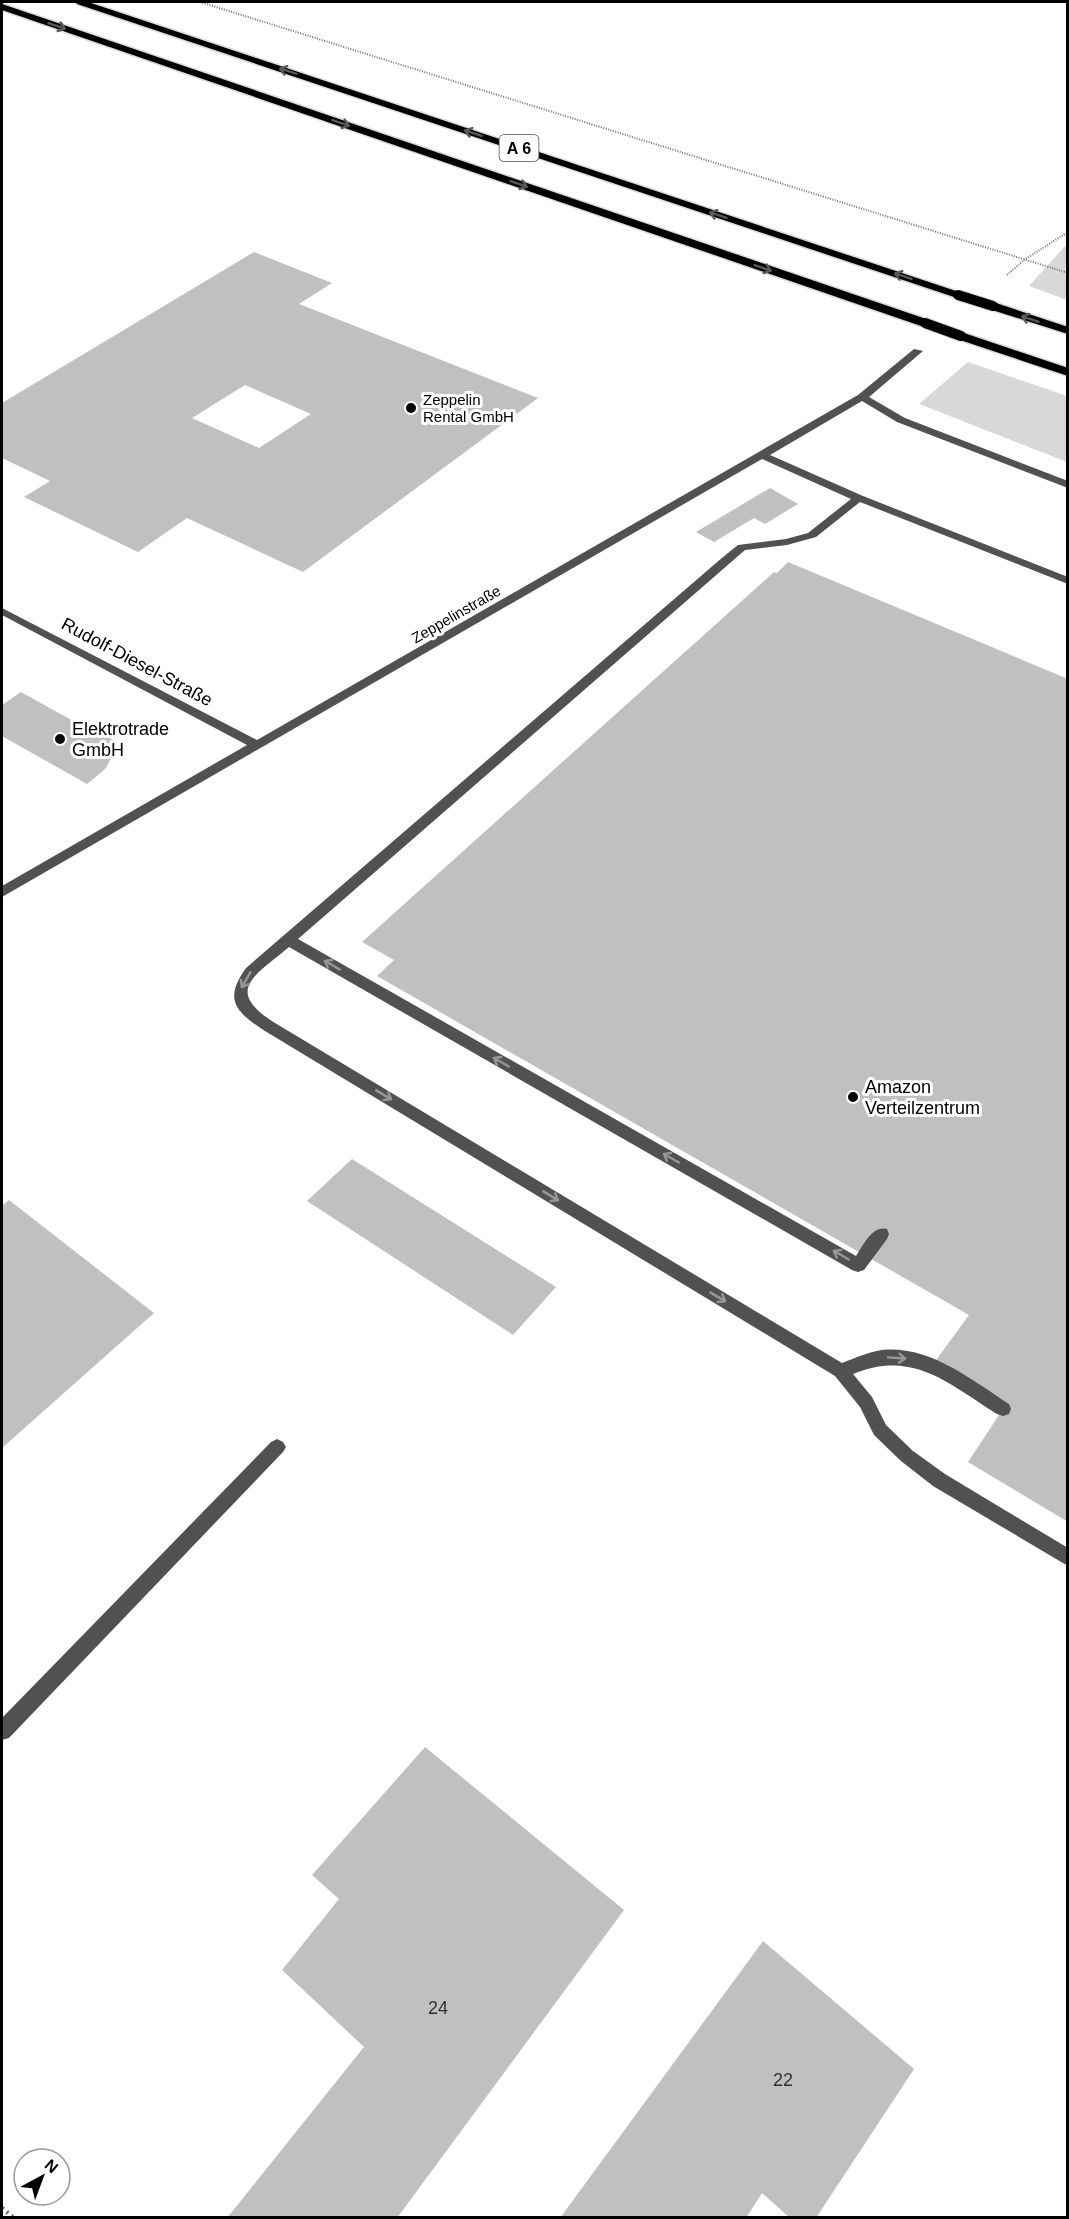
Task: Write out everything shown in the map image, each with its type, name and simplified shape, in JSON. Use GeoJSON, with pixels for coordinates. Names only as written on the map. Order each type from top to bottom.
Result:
{"type":"FeatureCollection","features":[{"type":"Feature","properties":{"kind":"highway","name":"A 6"},"geometry":{"type":"LineString","coordinates":[[80,2],[1068,331]]}},
{"type":"Feature","properties":{"kind":"highway","name":"A 6"},"geometry":{"type":"LineString","coordinates":[[2,7],[1068,372]]}},
{"type":"Feature","properties":{"kind":"street","name":"Zeppelinstraße"},"geometry":{"type":"LineString","coordinates":[[2,892],[862,397],[918,351]]}},
{"type":"Feature","properties":{"kind":"street"},"geometry":{"type":"LineString","coordinates":[[862,397],[901,420],[1068,485]]}},
{"type":"Feature","properties":{"kind":"street"},"geometry":{"type":"LineString","coordinates":[[762,455],[859,498],[1068,580]]}},
{"type":"Feature","properties":{"kind":"street"},"geometry":{"type":"LineString","coordinates":[[859,498],[812,535],[787,542],[742,547],[251,972],[242,986],[240,998],[246,1009],[292,1040],[841,1371],[866,1402],[880,1430],[907,1456],[939,1480],[1068,1558]]}},
{"type":"Feature","properties":{"kind":"street","name":"Rudolf-Diesel-Straße"},"geometry":{"type":"LineString","coordinates":[[2,611],[257,745]]}},
{"type":"Feature","properties":{"kind":"street"},"geometry":{"type":"LineString","coordinates":[[288,940],[858,1265],[881,1234]]}},
{"type":"Feature","properties":{"kind":"street"},"geometry":{"type":"LineString","coordinates":[[841,1371],[872,1359],[891,1356],[910,1359],[950,1376],[1003,1409]]}},
{"type":"Feature","properties":{"kind":"street"},"geometry":{"type":"LineString","coordinates":[[2,1731],[277,1447]]}},
{"type":"Feature","properties":{"kind":"path"},"geometry":{"type":"LineString","coordinates":[[200,2],[1068,273]]}},
{"type":"Feature","properties":{"kind":"path"},"geometry":{"type":"LineString","coordinates":[[1001,280],[1024,260],[1068,232]]}},
{"type":"Feature","properties":{"kind":"path"},"geometry":{"type":"LineString","coordinates":[[2,2208],[14,2217]]}},
{"type":"Feature","properties":{"kind":"shaded area"},"geometry":{"type":"Polygon","coordinates":[[[1067,244],[1067,300],[1029,286],[1067,244]]]}},
{"type":"Feature","properties":{"kind":"shaded area"},"geometry":{"type":"Polygon","coordinates":[[[968,362],[1067,396],[1067,462],[919,404],[968,362]]]}},
{"type":"Feature","properties":{"kind":"building","name":"Zeppelin Rental GmbH"},"geometry":{"type":"Polygon","coordinates":[[[254,252],[332,283],[299,304],[538,398],[303,572],[187,518],[138,552],[24,497],[50,481],[2,458],[2,403],[254,252]],[[245,385],[192,418],[259,448],[311,414],[245,385]]]}},
{"type":"Feature","properties":{"kind":"building"},"geometry":{"type":"Polygon","coordinates":[[[770,488],[798,504],[765,524],[754,518],[714,542],[696,532],[770,488]]]}},
{"type":"Feature","properties":{"kind":"building","name":"Amazon Verteilzentrum"},"geometry":{"type":"Polygon","coordinates":[[[788,562],[1068,679],[1068,1522],[968,1462],[1003,1409],[934,1363],[969,1315],[377,976],[394,960],[362,942],[774,572],[777,573],[788,562]]]}},
{"type":"Feature","properties":{"kind":"building","name":"Elektrotrade GmbH"},"geometry":{"type":"Polygon","coordinates":[[[21,692],[84,727],[87,725],[109,737],[114,742],[115,752],[105,769],[87,784],[2,736],[2,705],[21,692]]]}},
{"type":"Feature","properties":{"kind":"building"},"geometry":{"type":"Polygon","coordinates":[[[352,1159],[556,1287],[513,1335],[307,1201],[352,1159]]]}},
{"type":"Feature","properties":{"kind":"building"},"geometry":{"type":"Polygon","coordinates":[[[9,1200],[154,1313],[2,1448],[2,1206],[9,1200]]]}},
{"type":"Feature","properties":{"kind":"building"},"geometry":{"type":"Polygon","coordinates":[[[425,1747],[624,1910],[397,2218],[227,2218],[364,2047],[282,1970],[339,1899],[312,1875],[425,1747]]]}},
{"type":"Feature","properties":{"kind":"building"},"geometry":{"type":"Polygon","coordinates":[[[763,1941],[914,2069],[816,2218],[790,2218],[762,2193],[746,2218],[560,2218],[763,1941]]]}},
{"type":"Feature","properties":{"kind":"place","name":"Zeppelin Rental GmbH"},"geometry":{"type":"Point","coordinates":[411,408]}},
{"type":"Feature","properties":{"kind":"place","name":"Elektrotrade GmbH"},"geometry":{"type":"Point","coordinates":[60,739]}},
{"type":"Feature","properties":{"kind":"place","name":"Amazon Verteilzentrum"},"geometry":{"type":"Point","coordinates":[853,1097]}}]}
